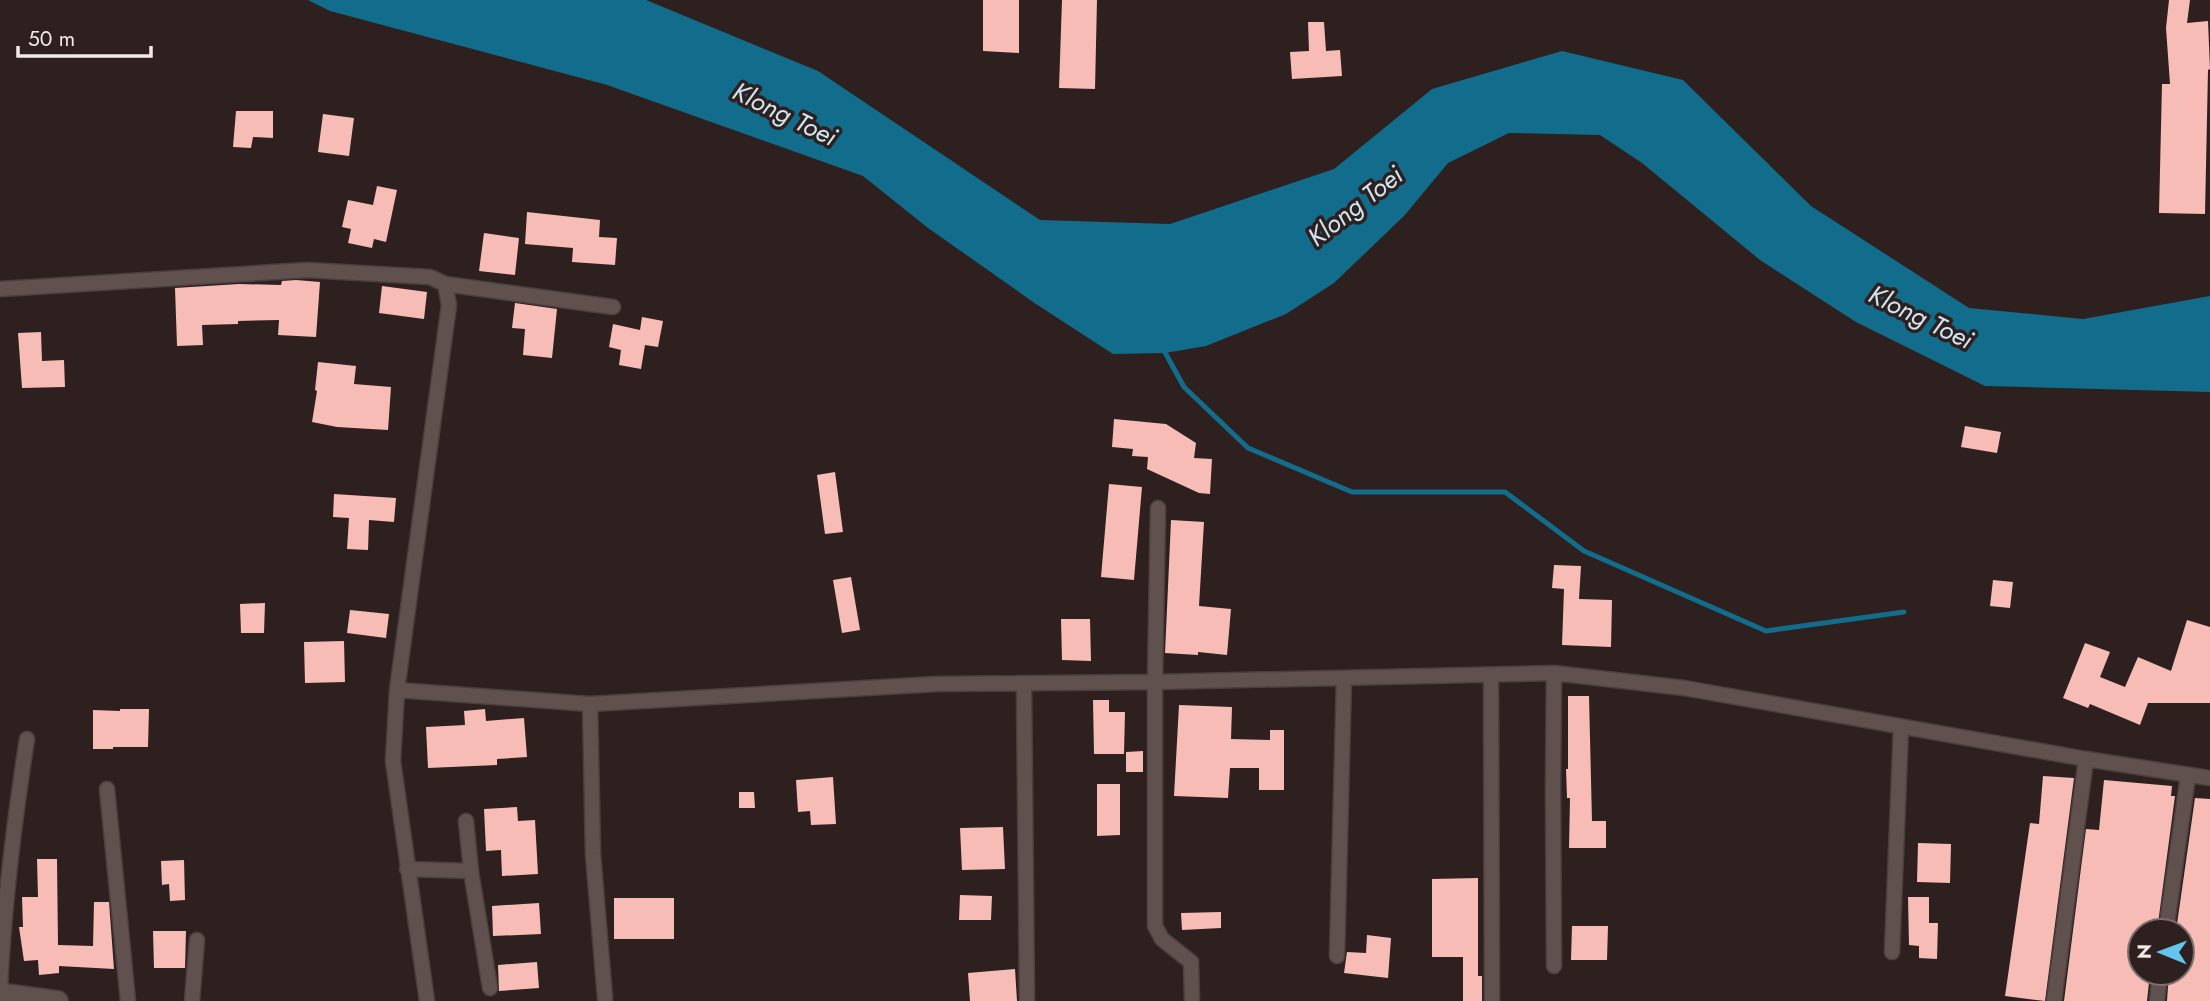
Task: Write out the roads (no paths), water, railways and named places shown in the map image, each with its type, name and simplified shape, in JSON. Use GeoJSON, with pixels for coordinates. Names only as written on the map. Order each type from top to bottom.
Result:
{"type":"FeatureCollection","features":[{"type":"Feature","properties":{"kind":"street"},"geometry":{"type":"LineString","coordinates":[[0,289],[307,270],[430,277],[445,284],[614,307]]}},
{"type":"Feature","properties":{"kind":"street"},"geometry":{"type":"LineString","coordinates":[[427,1001],[393,761],[397,690],[449,305],[445,284]]}},
{"type":"Feature","properties":{"kind":"street"},"geometry":{"type":"LineString","coordinates":[[1158,509],[1154,926],[1162,939],[1191,962],[1192,1001]]}},
{"type":"Feature","properties":{"kind":"street"},"geometry":{"type":"LineString","coordinates":[[397,690],[590,704],[936,684],[1554,673],[1684,688],[2086,759],[2210,778]]}},
{"type":"Feature","properties":{"kind":"street"},"geometry":{"type":"LineString","coordinates":[[1554,673],[1554,966]]}},
{"type":"Feature","properties":{"kind":"street"},"geometry":{"type":"LineString","coordinates":[[1492,675],[1492,1001]]}},
{"type":"Feature","properties":{"kind":"street"},"geometry":{"type":"LineString","coordinates":[[1337,956],[1344,678]]}},
{"type":"Feature","properties":{"kind":"street"},"geometry":{"type":"LineString","coordinates":[[1024,683],[1027,1001]]}},
{"type":"Feature","properties":{"kind":"street"},"geometry":{"type":"LineString","coordinates":[[590,704],[593,854],[605,998]]}},
{"type":"Feature","properties":{"kind":"street"},"geometry":{"type":"LineString","coordinates":[[1892,952],[1900,727]]}},
{"type":"Feature","properties":{"kind":"street"},"geometry":{"type":"LineString","coordinates":[[27,739],[12,832],[0,990],[58,1001]]}},
{"type":"Feature","properties":{"kind":"street"},"geometry":{"type":"LineString","coordinates":[[2054,1001],[2086,759]]}},
{"type":"Feature","properties":{"kind":"street"},"geometry":{"type":"LineString","coordinates":[[2168,917],[2188,776]]}},
{"type":"Feature","properties":{"kind":"street"},"geometry":{"type":"LineString","coordinates":[[107,789],[128,1001]]}},
{"type":"Feature","properties":{"kind":"street"},"geometry":{"type":"LineString","coordinates":[[466,821],[471,871],[490,988]]}},
{"type":"Feature","properties":{"kind":"street"},"geometry":{"type":"LineString","coordinates":[[407,869],[471,871]]}},
{"type":"Feature","properties":{"kind":"street"},"geometry":{"type":"LineString","coordinates":[[192,1001],[197,940]]}},
{"type":"Feature","properties":{"kind":"water","name":"Klong Toei"},"geometry":{"type":"Polygon","coordinates":[[[308,0],[646,0],[818,71],[1040,220],[1170,224],[1334,169],[1432,89],[1562,51],[1683,80],[1811,206],[1969,308],[2083,319],[2210,296],[2210,392],[1985,386],[1856,322],[1760,260],[1642,163],[1600,135],[1509,133],[1448,163],[1404,216],[1334,283],[1286,314],[1206,346],[1165,353],[1113,354],[928,228],[863,176],[607,85],[330,11],[308,0]]]}},
{"type":"Feature","properties":{"kind":"waterway"},"geometry":{"type":"LineString","coordinates":[[1162,347],[1184,387],[1248,448],[1352,492],[1505,492],[1584,551],[1766,631],[1904,612]]}}]}
